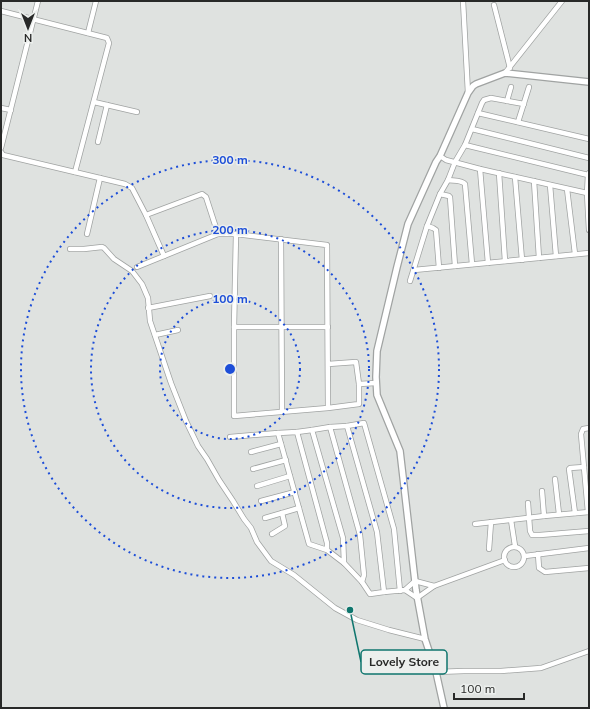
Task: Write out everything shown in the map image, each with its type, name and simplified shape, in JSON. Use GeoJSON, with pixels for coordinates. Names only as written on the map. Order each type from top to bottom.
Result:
{"type":"FeatureCollection","features":[{"type":"Feature","properties":{"kind":"street"},"geometry":{"type":"LineString","coordinates":[[1,148],[38,1]]}},
{"type":"Feature","properties":{"kind":"street"},"geometry":{"type":"LineString","coordinates":[[88,33],[96,1]]}},
{"type":"Feature","properties":{"kind":"street"},"geometry":{"type":"LineString","coordinates":[[463,1],[468,93]]}},
{"type":"Feature","properties":{"kind":"street"},"geometry":{"type":"LineString","coordinates":[[444,708],[436,672],[425,639],[417,598],[400,451],[377,395],[377,351],[408,224],[468,93],[476,84],[505,73],[562,1]]}},
{"type":"Feature","properties":{"kind":"street"},"geometry":{"type":"LineString","coordinates":[[494,5],[510,68]]}},
{"type":"Feature","properties":{"kind":"street"},"geometry":{"type":"LineString","coordinates":[[1,11],[107,38],[109,43],[75,172]]}},
{"type":"Feature","properties":{"kind":"street"},"geometry":{"type":"LineString","coordinates":[[505,73],[589,82]]}},
{"type":"Feature","properties":{"kind":"street"},"geometry":{"type":"LineString","coordinates":[[507,101],[511,87]]}},
{"type":"Feature","properties":{"kind":"street"},"geometry":{"type":"LineString","coordinates":[[518,122],[529,87]]}},
{"type":"Feature","properties":{"kind":"street"},"geometry":{"type":"LineString","coordinates":[[410,281],[427,226],[455,162],[465,145],[482,103],[487,98],[491,98],[524,104]]}},
{"type":"Feature","properties":{"kind":"street"},"geometry":{"type":"LineString","coordinates":[[94,102],[137,112]]}},
{"type":"Feature","properties":{"kind":"street"},"geometry":{"type":"LineString","coordinates":[[98,142],[107,105]]}},
{"type":"Feature","properties":{"kind":"street"},"geometry":{"type":"LineString","coordinates":[[1,108],[11,110]]}},
{"type":"Feature","properties":{"kind":"street"},"geometry":{"type":"LineString","coordinates":[[478,113],[589,139]]}},
{"type":"Feature","properties":{"kind":"street"},"geometry":{"type":"LineString","coordinates":[[472,129],[589,158]]}},
{"type":"Feature","properties":{"kind":"street"},"geometry":{"type":"LineString","coordinates":[[465,145],[588,174],[587,193],[589,230]]}},
{"type":"Feature","properties":{"kind":"street"},"geometry":{"type":"LineString","coordinates":[[1,152],[3,155],[124,184],[132,188],[164,256]]}},
{"type":"Feature","properties":{"kind":"street"},"geometry":{"type":"LineString","coordinates":[[440,156],[446,160],[480,169],[587,193]]}},
{"type":"Feature","properties":{"kind":"street"},"geometry":{"type":"LineString","coordinates":[[480,169],[488,263]]}},
{"type":"Feature","properties":{"kind":"street"},"geometry":{"type":"LineString","coordinates":[[498,173],[506,261]]}},
{"type":"Feature","properties":{"kind":"street"},"geometry":{"type":"LineString","coordinates":[[515,177],[522,260]]}},
{"type":"Feature","properties":{"kind":"street"},"geometry":{"type":"LineString","coordinates":[[87,234],[100,178]]}},
{"type":"Feature","properties":{"kind":"street"},"geometry":{"type":"LineString","coordinates":[[448,180],[464,182],[465,184],[472,264]]}},
{"type":"Feature","properties":{"kind":"street"},"geometry":{"type":"LineString","coordinates":[[534,181],[539,258]]}},
{"type":"Feature","properties":{"kind":"street"},"geometry":{"type":"LineString","coordinates":[[550,185],[556,256]]}},
{"type":"Feature","properties":{"kind":"street"},"geometry":{"type":"LineString","coordinates":[[568,189],[575,254]]}},
{"type":"Feature","properties":{"kind":"street"},"geometry":{"type":"LineString","coordinates":[[146,215],[202,194],[206,197],[218,234]]}},
{"type":"Feature","properties":{"kind":"street"},"geometry":{"type":"LineString","coordinates":[[440,194],[450,197],[454,266]]}},
{"type":"Feature","properties":{"kind":"street"},"geometry":{"type":"LineString","coordinates":[[427,226],[436,230],[439,268]]}},
{"type":"Feature","properties":{"kind":"street"},"geometry":{"type":"LineString","coordinates":[[138,266],[218,234],[236,234],[327,245],[328,408]]}},
{"type":"Feature","properties":{"kind":"street"},"geometry":{"type":"LineString","coordinates":[[236,234],[234,416],[359,404],[359,384],[356,362],[328,364]]}},
{"type":"Feature","properties":{"kind":"street"},"geometry":{"type":"LineString","coordinates":[[281,239],[282,412]]}},
{"type":"Feature","properties":{"kind":"street"},"geometry":{"type":"LineString","coordinates":[[70,248],[104,248],[114,259],[132,271],[142,284],[148,298],[150,321],[186,422],[198,446],[251,528],[257,542],[271,561],[294,575],[335,608],[357,620],[425,639]]}},
{"type":"Feature","properties":{"kind":"street"},"geometry":{"type":"LineString","coordinates":[[414,270],[589,253]]}},
{"type":"Feature","properties":{"kind":"street"},"geometry":{"type":"LineString","coordinates":[[148,308],[210,296]]}},
{"type":"Feature","properties":{"kind":"street"},"geometry":{"type":"LineString","coordinates":[[234,327],[328,327]]}},
{"type":"Feature","properties":{"kind":"street"},"geometry":{"type":"LineString","coordinates":[[155,335],[178,330]]}},
{"type":"Feature","properties":{"kind":"street"},"geometry":{"type":"LineString","coordinates":[[359,384],[376,383]]}},
{"type":"Feature","properties":{"kind":"street"},"geometry":{"type":"LineString","coordinates":[[230,437],[296,432],[347,426],[364,422],[394,529],[402,590]]}},
{"type":"Feature","properties":{"kind":"street"},"geometry":{"type":"LineString","coordinates":[[347,426],[377,532],[384,592]]}},
{"type":"Feature","properties":{"kind":"street"},"geometry":{"type":"LineString","coordinates":[[330,427],[360,535],[364,575],[362,582]]}},
{"type":"Feature","properties":{"kind":"street"},"geometry":{"type":"LineString","coordinates":[[476,524],[589,512],[582,431],[584,428],[589,428]]}},
{"type":"Feature","properties":{"kind":"street"},"geometry":{"type":"LineString","coordinates":[[312,430],[343,538],[344,563]]}},
{"type":"Feature","properties":{"kind":"street"},"geometry":{"type":"LineString","coordinates":[[296,432],[327,543],[327,550]]}},
{"type":"Feature","properties":{"kind":"street"},"geometry":{"type":"LineString","coordinates":[[278,433],[309,544],[327,550],[344,563],[362,582],[370,594],[402,590],[415,581],[434,586]]}},
{"type":"Feature","properties":{"kind":"street"},"geometry":{"type":"LineString","coordinates":[[251,452],[281,444]]}},
{"type":"Feature","properties":{"kind":"street"},"geometry":{"type":"LineString","coordinates":[[253,469],[286,460]]}},
{"type":"Feature","properties":{"kind":"street"},"geometry":{"type":"LineString","coordinates":[[575,513],[569,469],[584,467]]}},
{"type":"Feature","properties":{"kind":"street"},"geometry":{"type":"LineString","coordinates":[[257,486],[290,476]]}},
{"type":"Feature","properties":{"kind":"street"},"geometry":{"type":"LineString","coordinates":[[555,479],[559,514]]}},
{"type":"Feature","properties":{"kind":"street"},"geometry":{"type":"LineString","coordinates":[[542,491],[544,516]]}},
{"type":"Feature","properties":{"kind":"street"},"geometry":{"type":"LineString","coordinates":[[262,502],[295,492]]}},
{"type":"Feature","properties":{"kind":"street"},"geometry":{"type":"LineString","coordinates":[[528,503],[530,532],[532,535],[589,531]]}},
{"type":"Feature","properties":{"kind":"street"},"geometry":{"type":"LineString","coordinates":[[265,518],[299,508]]}},
{"type":"Feature","properties":{"kind":"street"},"geometry":{"type":"LineString","coordinates":[[272,534],[285,526],[282,513]]}},
{"type":"Feature","properties":{"kind":"street"},"geometry":{"type":"LineString","coordinates":[[511,520],[515,546]]}},
{"type":"Feature","properties":{"kind":"street"},"geometry":{"type":"LineString","coordinates":[[489,549],[491,522]]}},
{"type":"Feature","properties":{"kind":"street"},"geometry":{"type":"LineString","coordinates":[[515,546],[523,551],[525,556],[521,565],[516,567],[512,567],[504,560],[506,550],[515,546]]}},
{"type":"Feature","properties":{"kind":"street"},"geometry":{"type":"LineString","coordinates":[[525,556],[589,548]]}},
{"type":"Feature","properties":{"kind":"street"},"geometry":{"type":"LineString","coordinates":[[538,554],[539,568],[545,572],[589,568]]}},
{"type":"Feature","properties":{"kind":"street"},"geometry":{"type":"LineString","coordinates":[[417,598],[434,586],[504,560]]}},
{"type":"Feature","properties":{"kind":"street"},"geometry":{"type":"LineString","coordinates":[[402,590],[417,598]]}},
{"type":"Feature","properties":{"kind":"street"},"geometry":{"type":"LineString","coordinates":[[436,672],[501,671],[541,668],[589,651]]}},
{"type":"Feature","properties":{"kind":"place","name":"Lovely Store"},"geometry":{"type":"Point","coordinates":[350,610]}}]}
